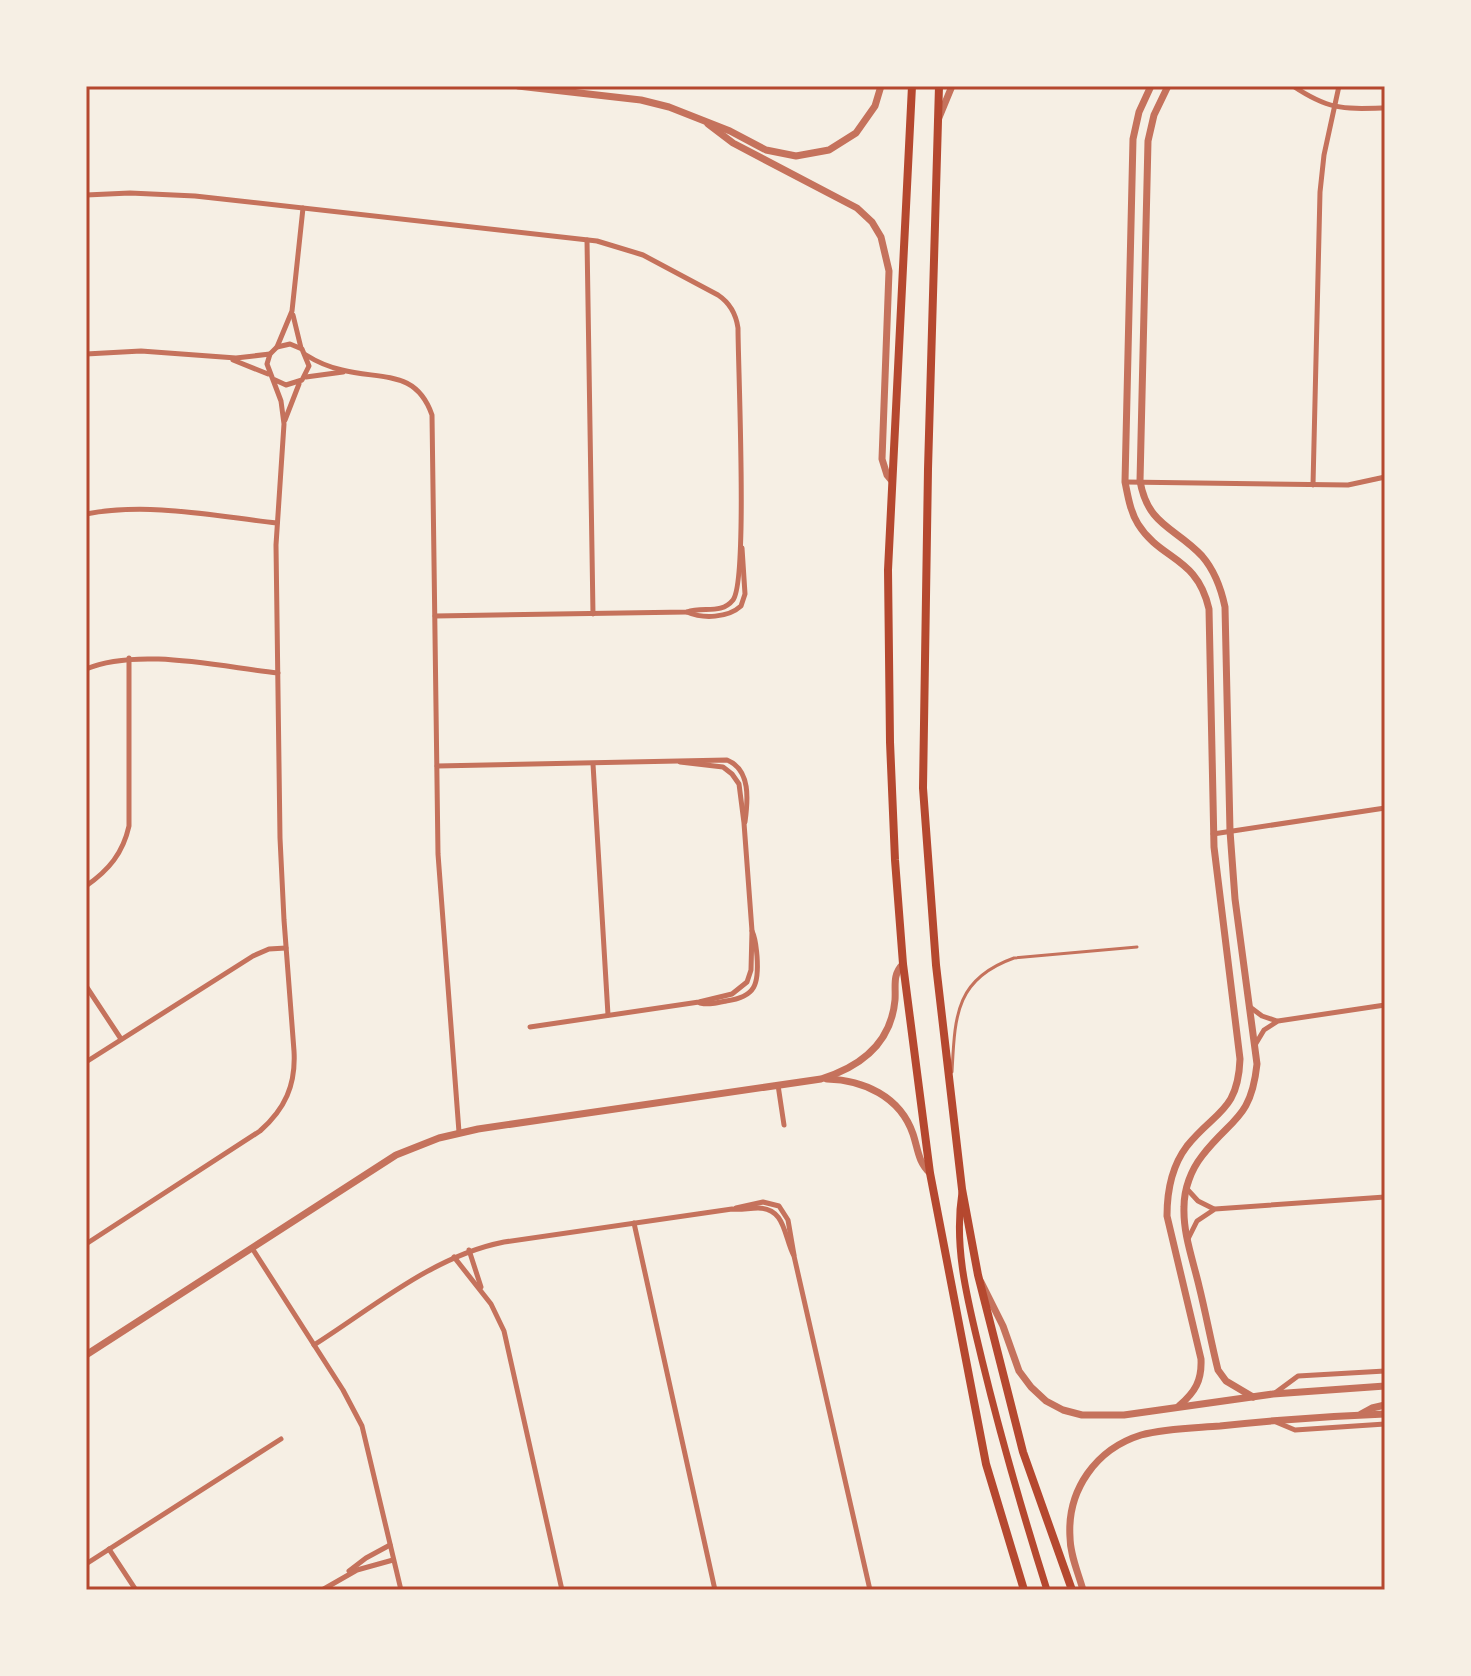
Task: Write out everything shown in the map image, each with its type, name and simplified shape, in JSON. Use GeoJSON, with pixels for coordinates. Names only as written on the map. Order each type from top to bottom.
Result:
{"type":"FeatureCollection","features":[{"type":"Feature","properties":{"kind":"main road"},"geometry":{"type":"LineString","coordinates":[[912,86],[888,570],[890,742],[903,964],[930,1173],[986,1464],[1024,1590]]}},
{"type":"Feature","properties":{"kind":"main road"},"geometry":{"type":"LineString","coordinates":[[939,86],[923,788],[936,965],[962,1189],[978,1275],[1023,1452],[1072,1590]]}},
{"type":"Feature","properties":{"kind":"main road"},"geometry":{"type":"LineString","coordinates":[[962,1189],[958,1233],[967,1293],[1003,1447],[1047,1590]]}},
{"type":"Feature","properties":{"kind":"street"},"geometry":{"type":"LineString","coordinates":[[518,86],[641,100],[669,107],[781,154],[813,155],[834,148],[856,133],[875,106],[881,86]]}},
{"type":"Feature","properties":{"kind":"street"},"geometry":{"type":"LineString","coordinates":[[937,122],[946,107],[952,86]]}},
{"type":"Feature","properties":{"kind":"street"},"geometry":{"type":"LineString","coordinates":[[1151,86],[1139,112],[1133,139],[1125,482],[1138,525],[1147,536],[1189,568],[1206,594],[1209,609],[1213,834],[1240,1059],[1234,1095],[1225,1110],[1187,1146],[1170,1179],[1167,1216],[1202,1372],[1191,1395],[1179,1406]]}},
{"type":"Feature","properties":{"kind":"street"},"geometry":{"type":"LineString","coordinates":[[1168,86],[1154,115],[1148,141],[1140,481],[1146,504],[1160,524],[1202,556],[1221,589],[1225,607],[1230,831],[1256,1074],[1248,1102],[1238,1119],[1201,1157],[1186,1188],[1183,1206],[1218,1370],[1226,1381],[1253,1397]]}},
{"type":"Feature","properties":{"kind":"street"},"geometry":{"type":"LineString","coordinates":[[1293,86],[1317,102],[1335,108],[1385,108]]}},
{"type":"Feature","properties":{"kind":"street"},"geometry":{"type":"LineString","coordinates":[[1313,485],[1320,192],[1324,155],[1339,86]]}},
{"type":"Feature","properties":{"kind":"street"},"geometry":{"type":"LineString","coordinates":[[708,124],[733,143],[857,208],[872,222],[881,237],[889,271],[882,459],[883,467],[892,481]]}},
{"type":"Feature","properties":{"kind":"street"},"geometry":{"type":"LineString","coordinates":[[86,195],[162,193],[587,240],[643,255],[718,295],[732,309],[738,328],[741,547],[745,594],[741,606],[724,615],[693,615],[687,612],[435,616]]}},
{"type":"Feature","properties":{"kind":"street"},"geometry":{"type":"LineString","coordinates":[[87,1242],[260,1131],[281,1109],[289,1095],[295,1065],[280,838],[278,673],[277,523],[284,424],[281,401],[267,364],[292,311],[303,208]]}},
{"type":"Feature","properties":{"kind":"street"},"geometry":{"type":"LineString","coordinates":[[587,240],[593,614]]}},
{"type":"Feature","properties":{"kind":"street"},"geometry":{"type":"LineString","coordinates":[[284,424],[309,366],[292,311]]}},
{"type":"Feature","properties":{"kind":"street"},"geometry":{"type":"LineString","coordinates":[[277,347],[290,344],[322,364],[350,372],[400,379],[411,384],[428,403],[432,428],[441,898],[459,1132]]}},
{"type":"Feature","properties":{"kind":"street"},"geometry":{"type":"LineString","coordinates":[[86,354],[141,351],[224,358],[270,354]]}},
{"type":"Feature","properties":{"kind":"street"},"geometry":{"type":"LineString","coordinates":[[224,358],[247,364],[286,385],[350,372]]}},
{"type":"Feature","properties":{"kind":"street"},"geometry":{"type":"LineString","coordinates":[[1125,482],[1313,485],[1363,483],[1385,477]]}},
{"type":"Feature","properties":{"kind":"street"},"geometry":{"type":"LineString","coordinates":[[86,514],[157,509],[277,523]]}},
{"type":"Feature","properties":{"kind":"street"},"geometry":{"type":"LineString","coordinates":[[86,669],[129,658],[278,673]]}},
{"type":"Feature","properties":{"kind":"street"},"geometry":{"type":"LineString","coordinates":[[86,886],[112,864],[123,846],[129,826],[129,658]]}},
{"type":"Feature","properties":{"kind":"street"},"geometry":{"type":"LineString","coordinates":[[437,766],[722,759],[737,765],[745,779],[744,823],[758,974],[754,988],[737,999],[530,1027]]}},
{"type":"Feature","properties":{"kind":"street"},"geometry":{"type":"LineString","coordinates":[[593,764],[608,1015]]}},
{"type":"Feature","properties":{"kind":"street"},"geometry":{"type":"LineString","coordinates":[[1213,834],[1385,808]]}},
{"type":"Feature","properties":{"kind":"street"},"geometry":{"type":"LineString","coordinates":[[86,1062],[253,956],[269,949],[286,948]]}},
{"type":"Feature","properties":{"kind":"street"},"geometry":{"type":"LineString","coordinates":[[86,1355],[396,1155],[459,1132],[821,1079],[849,1070],[882,1040],[893,1012],[896,973],[903,964]]}},
{"type":"Feature","properties":{"kind":"street"},"geometry":{"type":"LineString","coordinates":[[86,986],[121,1039]]}},
{"type":"Feature","properties":{"kind":"street"},"geometry":{"type":"LineString","coordinates":[[1255,1045],[1264,1030],[1278,1021],[1385,1005]]}},
{"type":"Feature","properties":{"kind":"street"},"geometry":{"type":"LineString","coordinates":[[1249,1006],[1262,1016],[1278,1021]]}},
{"type":"Feature","properties":{"kind":"street"},"geometry":{"type":"LineString","coordinates":[[821,1079],[857,1083],[890,1101],[908,1122],[918,1156],[930,1173]]}},
{"type":"Feature","properties":{"kind":"street"},"geometry":{"type":"LineString","coordinates":[[778,1085],[784,1125]]}},
{"type":"Feature","properties":{"kind":"street"},"geometry":{"type":"LineString","coordinates":[[1186,1188],[1198,1201],[1215,1209],[1385,1197]]}},
{"type":"Feature","properties":{"kind":"street"},"geometry":{"type":"LineString","coordinates":[[314,1345],[469,1250],[763,1202],[779,1206],[788,1220],[870,1590]]}},
{"type":"Feature","properties":{"kind":"street"},"geometry":{"type":"LineString","coordinates":[[1188,1240],[1197,1221],[1215,1209]]}},
{"type":"Feature","properties":{"kind":"street"},"geometry":{"type":"LineString","coordinates":[[634,1223],[715,1590]]}},
{"type":"Feature","properties":{"kind":"street"},"geometry":{"type":"LineString","coordinates":[[252,1248],[362,1426],[401,1590]]}},
{"type":"Feature","properties":{"kind":"street"},"geometry":{"type":"LineString","coordinates":[[469,1250],[483,1292]]}},
{"type":"Feature","properties":{"kind":"street"},"geometry":{"type":"LineString","coordinates":[[454,1257],[483,1292],[498,1317],[508,1345],[562,1590]]}},
{"type":"Feature","properties":{"kind":"street"},"geometry":{"type":"LineString","coordinates":[[978,1275],[992,1300],[1019,1371],[1046,1401],[1072,1413],[1101,1417],[1273,1394],[1385,1386]]}},
{"type":"Feature","properties":{"kind":"street"},"geometry":{"type":"LineString","coordinates":[[1184,1287],[1193,1292],[1199,1286]]}},
{"type":"Feature","properties":{"kind":"street"},"geometry":{"type":"LineString","coordinates":[[1273,1394],[1298,1376],[1385,1371]]}},
{"type":"Feature","properties":{"kind":"street"},"geometry":{"type":"LineString","coordinates":[[1359,1415],[1385,1405]]}},
{"type":"Feature","properties":{"kind":"street"},"geometry":{"type":"LineString","coordinates":[[1083,1590],[1073,1558],[1070,1517],[1084,1478],[1110,1450],[1145,1434],[1271,1420],[1385,1414]]}},
{"type":"Feature","properties":{"kind":"street"},"geometry":{"type":"LineString","coordinates":[[1271,1420],[1295,1430],[1385,1424]]}},
{"type":"Feature","properties":{"kind":"street"},"geometry":{"type":"LineString","coordinates":[[86,1564],[281,1439]]}},
{"type":"Feature","properties":{"kind":"street"},"geometry":{"type":"LineString","coordinates":[[322,1590],[366,1558],[390,1545]]}},
{"type":"Feature","properties":{"kind":"street"},"geometry":{"type":"LineString","coordinates":[[109,1549],[136,1590]]}},
{"type":"Feature","properties":{"kind":"street"},"geometry":{"type":"LineString","coordinates":[[345,1575],[393,1560]]}},
{"type":"Feature","properties":{"kind":"lane"},"geometry":{"type":"LineString","coordinates":[[951,1092],[957,1010],[978,976],[1014,958],[1137,947]]}}]}
